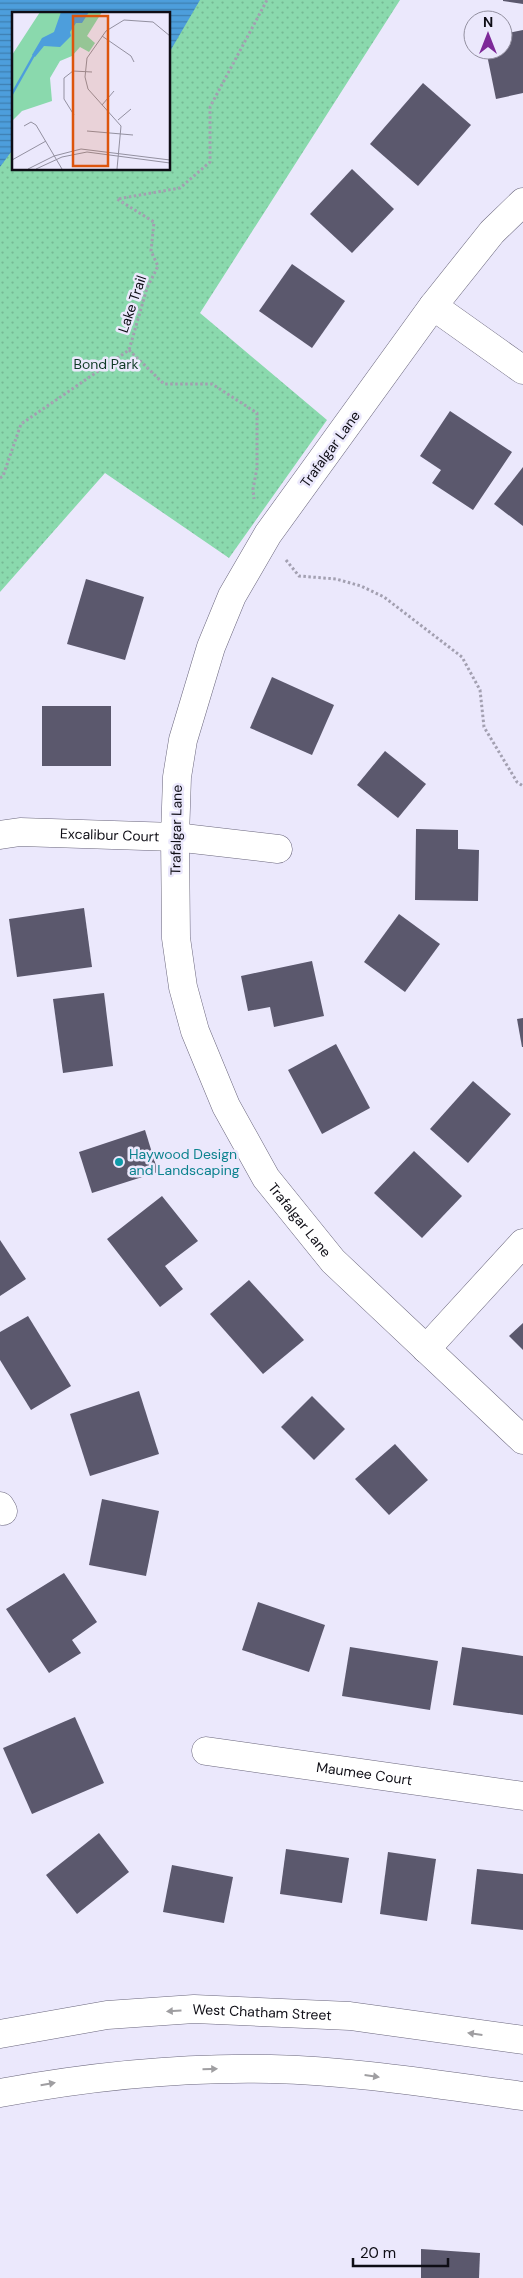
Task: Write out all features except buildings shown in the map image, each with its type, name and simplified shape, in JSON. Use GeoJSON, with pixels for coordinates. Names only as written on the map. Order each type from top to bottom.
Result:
{"type":"FeatureCollection","features":[{"type":"Feature","properties":{"kind":"street","name":"Trafalgar Lane"},"geometry":{"type":"LineString","coordinates":[[523,202],[492,232],[433,306],[268,534],[232,596],[211,647],[183,740],[177,777],[175,837],[176,938],[183,987],[195,1031],[226,1106],[266,1178],[333,1261],[523,1440]]}},
{"type":"Feature","properties":{"kind":"street"},"geometry":{"type":"LineString","coordinates":[[433,306],[523,370]]}},
{"type":"Feature","properties":{"kind":"street","name":"Excalibur Court"},"geometry":{"type":"LineString","coordinates":[[0,835],[20,832],[175,837],[278,849]]}},
{"type":"Feature","properties":{"kind":"street"},"geometry":{"type":"LineString","coordinates":[[426,1349],[523,1243]]}},
{"type":"Feature","properties":{"kind":"street","name":"Maumee Court"},"geometry":{"type":"LineString","coordinates":[[206,1751],[523,1796]]}},
{"type":"Feature","properties":{"kind":"street","name":"West Chatham Street"},"geometry":{"type":"LineString","coordinates":[[0,2034],[107,2015],[194,2010],[350,2016],[523,2040]]}},
{"type":"Feature","properties":{"kind":"street"},"geometry":{"type":"LineString","coordinates":[[0,2092],[68,2080],[137,2072],[272,2069],[363,2075],[523,2096]]}},
{"type":"Feature","properties":{"kind":"path","name":"Lake Trail"},"geometry":{"type":"LineString","coordinates":[[0,478],[3,476],[21,424],[128,350],[147,288],[158,266],[150,251],[154,222],[117,200],[180,188],[210,162],[210,107],[267,0]]}},
{"type":"Feature","properties":{"kind":"path"},"geometry":{"type":"LineString","coordinates":[[128,350],[164,384],[212,384],[257,413],[257,468],[253,489],[256,508]]}},
{"type":"Feature","properties":{"kind":"path"},"geometry":{"type":"LineString","coordinates":[[284,558],[299,576],[336,579],[361,586],[384,598],[462,657],[480,690],[484,727],[517,782],[523,786]]}},
{"type":"Feature","properties":{"kind":"green space","name":"Bond Park"},"geometry":{"type":"Polygon","coordinates":[[[0,0],[400,0],[200,313],[327,420],[229,558],[105,473],[0,592],[0,0]]]}},
{"type":"Feature","properties":{"kind":"water"},"geometry":{"type":"Polygon","coordinates":[[[0,0],[200,0],[170,51],[170,12],[12,12],[12,151],[0,167],[0,0]]]}},
{"type":"Feature","properties":{"kind":"place","name":"Haywood Design and Landscaping"},"geometry":{"type":"Point","coordinates":[119,1162]}}]}
